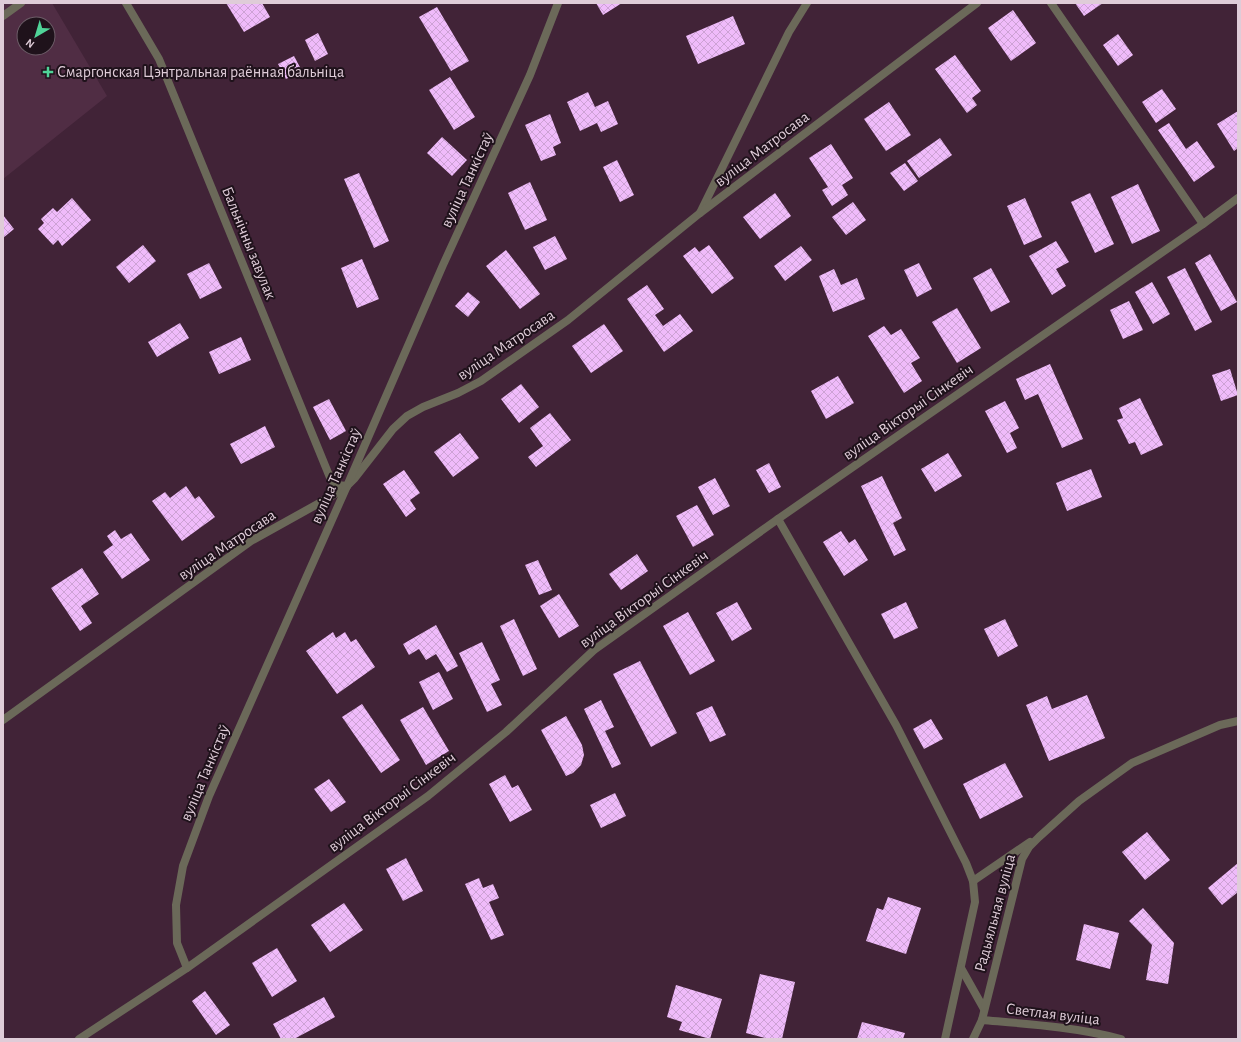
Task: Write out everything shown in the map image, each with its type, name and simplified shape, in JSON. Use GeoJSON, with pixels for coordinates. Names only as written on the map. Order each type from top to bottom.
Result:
{"type":"FeatureCollection","features":[{"type":"Feature","properties":{"kind":"street"},"geometry":{"type":"LineString","coordinates":[[3,16],[21,3]]}},
{"type":"Feature","properties":{"kind":"street","name":"Бальнічны завулак"},"geometry":{"type":"LineString","coordinates":[[126,3],[159,59],[331,480],[337,485],[347,486]]}},
{"type":"Feature","properties":{"kind":"street","name":"вуліца Танкістаў"},"geometry":{"type":"LineString","coordinates":[[187,968],[177,943],[176,905],[183,866],[209,796],[347,486],[443,265],[530,75],[558,3]]}},
{"type":"Feature","properties":{"kind":"street"},"geometry":{"type":"LineString","coordinates":[[700,213],[789,32],[807,3]]}},
{"type":"Feature","properties":{"kind":"street","name":"вуліца Матросава"},"geometry":{"type":"LineString","coordinates":[[3,720],[251,541],[332,496],[347,486],[393,429],[407,416],[481,381],[568,320],[700,213],[977,3]]}},
{"type":"Feature","properties":{"kind":"street"},"geometry":{"type":"LineString","coordinates":[[1051,3],[1203,224]]}},
{"type":"Feature","properties":{"kind":"street","name":"вуліца Вікторыі Сінкевіч"},"geometry":{"type":"LineString","coordinates":[[79,1039],[187,968],[428,796],[506,732],[594,650],[778,519],[1203,224],[1238,198]]}},
{"type":"Feature","properties":{"kind":"street"},"geometry":{"type":"LineString","coordinates":[[778,519],[896,725],[966,863],[973,881],[975,902],[945,1039]]}},
{"type":"Feature","properties":{"kind":"street","name":"Радыяльная вуліца"},"geometry":{"type":"LineString","coordinates":[[973,1039],[982,1020],[1022,859],[1029,847],[1079,801],[1132,763],[1220,725],[1238,721]]}},
{"type":"Feature","properties":{"kind":"street"},"geometry":{"type":"LineString","coordinates":[[973,881],[1039,837]]}},
{"type":"Feature","properties":{"kind":"street"},"geometry":{"type":"LineString","coordinates":[[961,968],[984,1008]]}},
{"type":"Feature","properties":{"kind":"street","name":"Светлая вуліца"},"geometry":{"type":"LineString","coordinates":[[982,1020],[1099,1033],[1121,1039]]}},
{"type":"Feature","properties":{"kind":"shaded area","name":"Смаргонская Цэнтральная раённая бальніца"},"geometry":{"type":"Polygon","coordinates":[[[3,3],[52,3],[107,96],[3,179],[3,3]]]}},
{"type":"Feature","properties":{"kind":"building"},"geometry":{"type":"Polygon","coordinates":[[[226,3],[262,3],[270,17],[244,32],[226,3]]]}},
{"type":"Feature","properties":{"kind":"building"},"geometry":{"type":"Polygon","coordinates":[[[596,3],[622,3],[603,15],[596,3]]]}},
{"type":"Feature","properties":{"kind":"building"},"geometry":{"type":"Polygon","coordinates":[[[1075,3],[1103,3],[1084,16],[1075,3]]]}},
{"type":"Feature","properties":{"kind":"building"},"geometry":{"type":"Polygon","coordinates":[[[437,7],[469,61],[451,71],[419,17],[437,7]]]}},
{"type":"Feature","properties":{"kind":"building"},"geometry":{"type":"Polygon","coordinates":[[[1013,10],[1036,43],[1011,61],[988,28],[1013,10]]]}},
{"type":"Feature","properties":{"kind":"building"},"geometry":{"type":"Polygon","coordinates":[[[733,16],[745,44],[698,64],[686,36],[733,16]]]}},
{"type":"Feature","properties":{"kind":"building"},"geometry":{"type":"Polygon","coordinates":[[[318,33],[328,54],[315,61],[305,40],[318,33]]]}},
{"type":"Feature","properties":{"kind":"building"},"geometry":{"type":"Polygon","coordinates":[[[1118,34],[1133,55],[1118,66],[1103,45],[1118,34]]]}},
{"type":"Feature","properties":{"kind":"building"},"geometry":{"type":"Polygon","coordinates":[[[955,55],[981,91],[972,98],[977,105],[967,113],[935,69],[955,55]]]}},
{"type":"Feature","properties":{"kind":"building"},"geometry":{"type":"Polygon","coordinates":[[[294,56],[302,71],[286,79],[278,64],[294,56]]]}},
{"type":"Feature","properties":{"kind":"building"},"geometry":{"type":"Polygon","coordinates":[[[450,77],[475,117],[454,130],[429,90],[450,77]]]}},
{"type":"Feature","properties":{"kind":"building"},"geometry":{"type":"Polygon","coordinates":[[[1162,89],[1176,109],[1156,123],[1142,102],[1162,89]]]}},
{"type":"Feature","properties":{"kind":"building"},"geometry":{"type":"Polygon","coordinates":[[[588,92],[595,107],[608,101],[618,124],[601,132],[597,123],[580,131],[567,102],[588,92]]]}},
{"type":"Feature","properties":{"kind":"building"},"geometry":{"type":"Polygon","coordinates":[[[889,102],[911,135],[886,151],[864,119],[889,102]]]}},
{"type":"Feature","properties":{"kind":"building"},"geometry":{"type":"Polygon","coordinates":[[[1238,111],[1238,148],[1234,151],[1217,124],[1238,111]]]}},
{"type":"Feature","properties":{"kind":"building"},"geometry":{"type":"Polygon","coordinates":[[[550,114],[561,143],[553,147],[556,155],[541,161],[525,125],[550,114]]]}},
{"type":"Feature","properties":{"kind":"building"},"geometry":{"type":"Polygon","coordinates":[[[1169,123],[1186,149],[1197,141],[1215,167],[1194,182],[1158,130],[1169,123]]]}},
{"type":"Feature","properties":{"kind":"building"},"geometry":{"type":"Polygon","coordinates":[[[442,137],[467,160],[452,176],[427,153],[442,137]]]}},
{"type":"Feature","properties":{"kind":"building"},"geometry":{"type":"Polygon","coordinates":[[[940,138],[952,155],[919,178],[907,161],[940,138]]]}},
{"type":"Feature","properties":{"kind":"building"},"geometry":{"type":"Polygon","coordinates":[[[831,144],[853,178],[842,185],[848,195],[832,206],[822,190],[828,187],[809,158],[831,144]]]}},
{"type":"Feature","properties":{"kind":"building"},"geometry":{"type":"Polygon","coordinates":[[[617,160],[634,195],[620,202],[603,167],[617,160]]]}},
{"type":"Feature","properties":{"kind":"building"},"geometry":{"type":"Polygon","coordinates":[[[905,163],[918,181],[904,191],[890,173],[905,163]]]}},
{"type":"Feature","properties":{"kind":"building"},"geometry":{"type":"Polygon","coordinates":[[[359,173],[389,241],[374,248],[344,179],[359,173]]]}},
{"type":"Feature","properties":{"kind":"building"},"geometry":{"type":"Polygon","coordinates":[[[530,182],[547,220],[525,230],[508,193],[530,182]]]}},
{"type":"Feature","properties":{"kind":"building"},"geometry":{"type":"Polygon","coordinates":[[[1138,184],[1160,231],[1132,244],[1111,197],[1138,184]]]}},
{"type":"Feature","properties":{"kind":"building"},"geometry":{"type":"Polygon","coordinates":[[[775,193],[791,216],[760,239],[743,217],[775,193]]]}},
{"type":"Feature","properties":{"kind":"building"},"geometry":{"type":"Polygon","coordinates":[[[1090,193],[1114,244],[1095,253],[1071,202],[1090,193]]]}},
{"type":"Feature","properties":{"kind":"building"},"geometry":{"type":"Polygon","coordinates":[[[72,198],[91,220],[62,246],[58,240],[53,245],[38,229],[44,223],[41,219],[53,208],[57,212],[72,198]]]}},
{"type":"Feature","properties":{"kind":"building"},"geometry":{"type":"Polygon","coordinates":[[[1025,198],[1042,237],[1024,245],[1007,206],[1025,198]]]}},
{"type":"Feature","properties":{"kind":"building"},"geometry":{"type":"Polygon","coordinates":[[[853,202],[866,220],[846,235],[832,217],[853,202]]]}},
{"type":"Feature","properties":{"kind":"building"},"geometry":{"type":"Polygon","coordinates":[[[3,215],[14,229],[3,238],[3,215]]]}},
{"type":"Feature","properties":{"kind":"building"},"geometry":{"type":"Polygon","coordinates":[[[555,236],[567,259],[545,270],[533,247],[555,236]]]}},
{"type":"Feature","properties":{"kind":"building"},"geometry":{"type":"Polygon","coordinates":[[[1056,241],[1069,262],[1056,269],[1066,286],[1052,295],[1029,256],[1056,241]]]}},
{"type":"Feature","properties":{"kind":"building"},"geometry":{"type":"Polygon","coordinates":[[[143,245],[156,261],[129,283],[116,267],[143,245]]]}},
{"type":"Feature","properties":{"kind":"building"},"geometry":{"type":"Polygon","coordinates":[[[709,245],[734,278],[712,294],[683,256],[695,247],[699,252],[709,245]]]}},
{"type":"Feature","properties":{"kind":"building"},"geometry":{"type":"Polygon","coordinates":[[[801,246],[812,260],[785,281],[774,266],[801,246]]]}},
{"type":"Feature","properties":{"kind":"building"},"geometry":{"type":"Polygon","coordinates":[[[506,250],[540,294],[520,309],[486,266],[506,250]]]}},
{"type":"Feature","properties":{"kind":"building"},"geometry":{"type":"Polygon","coordinates":[[[1210,254],[1237,302],[1221,311],[1195,263],[1210,254]]]}},
{"type":"Feature","properties":{"kind":"building"},"geometry":{"type":"Polygon","coordinates":[[[362,259],[379,299],[357,308],[341,268],[362,259]]]}},
{"type":"Feature","properties":{"kind":"building"},"geometry":{"type":"Polygon","coordinates":[[[209,263],[222,288],[200,299],[187,274],[209,263]]]}},
{"type":"Feature","properties":{"kind":"building"},"geometry":{"type":"Polygon","coordinates":[[[919,263],[932,289],[917,297],[904,270],[919,263]]]}},
{"type":"Feature","properties":{"kind":"building"},"geometry":{"type":"Polygon","coordinates":[[[991,268],[1010,302],[991,312],[973,278],[991,268]]]}},
{"type":"Feature","properties":{"kind":"building"},"geometry":{"type":"Polygon","coordinates":[[[1185,268],[1212,322],[1195,331],[1167,277],[1185,268]]]}},
{"type":"Feature","properties":{"kind":"building"},"geometry":{"type":"Polygon","coordinates":[[[834,269],[841,285],[857,278],[865,299],[833,312],[819,276],[834,269]]]}},
{"type":"Feature","properties":{"kind":"building"},"geometry":{"type":"Polygon","coordinates":[[[1152,282],[1170,314],[1153,324],[1135,292],[1152,282]]]}},
{"type":"Feature","properties":{"kind":"building"},"geometry":{"type":"Polygon","coordinates":[[[647,285],[664,309],[655,315],[663,326],[680,314],[693,331],[664,352],[627,299],[647,285]]]}},
{"type":"Feature","properties":{"kind":"building"},"geometry":{"type":"Polygon","coordinates":[[[468,292],[480,302],[468,317],[455,306],[468,292]]]}},
{"type":"Feature","properties":{"kind":"building"},"geometry":{"type":"Polygon","coordinates":[[[1129,301],[1143,330],[1123,339],[1110,310],[1129,301]]]}},
{"type":"Feature","properties":{"kind":"building"},"geometry":{"type":"Polygon","coordinates":[[[957,308],[981,348],[957,363],[932,322],[957,308]]]}},
{"type":"Feature","properties":{"kind":"building"},"geometry":{"type":"Polygon","coordinates":[[[180,323],[189,338],[157,357],[148,342],[180,323]]]}},
{"type":"Feature","properties":{"kind":"building"},"geometry":{"type":"Polygon","coordinates":[[[604,324],[623,351],[591,373],[572,346],[604,324]]]}},
{"type":"Feature","properties":{"kind":"building"},"geometry":{"type":"Polygon","coordinates":[[[884,326],[891,335],[901,329],[920,358],[911,363],[922,381],[904,393],[868,336],[884,326]]]}},
{"type":"Feature","properties":{"kind":"building"},"geometry":{"type":"Polygon","coordinates":[[[241,337],[251,360],[219,374],[209,352],[241,337]]]}},
{"type":"Feature","properties":{"kind":"building"},"geometry":{"type":"Polygon","coordinates":[[[1050,364],[1083,439],[1062,448],[1038,394],[1025,400],[1016,379],[1050,364]]]}},
{"type":"Feature","properties":{"kind":"building"},"geometry":{"type":"Polygon","coordinates":[[[1230,369],[1238,395],[1221,401],[1212,375],[1230,369]]]}},
{"type":"Feature","properties":{"kind":"building"},"geometry":{"type":"Polygon","coordinates":[[[838,376],[854,403],[826,419],[811,391],[838,376]]]}},
{"type":"Feature","properties":{"kind":"building"},"geometry":{"type":"Polygon","coordinates":[[[521,384],[539,407],[519,423],[501,399],[521,384]]]}},
{"type":"Feature","properties":{"kind":"building"},"geometry":{"type":"Polygon","coordinates":[[[1140,398],[1163,445],[1141,455],[1135,442],[1129,444],[1117,420],[1123,418],[1119,408],[1140,398]]]}},
{"type":"Feature","properties":{"kind":"building"},"geometry":{"type":"Polygon","coordinates":[[[329,399],[346,431],[330,440],[313,407],[329,399]]]}},
{"type":"Feature","properties":{"kind":"building"},"geometry":{"type":"Polygon","coordinates":[[[1005,401],[1019,428],[1010,433],[1017,448],[1007,453],[985,411],[1005,401]]]}},
{"type":"Feature","properties":{"kind":"building"},"geometry":{"type":"Polygon","coordinates":[[[550,413],[571,440],[536,467],[528,457],[543,446],[530,428],[550,413]]]}},
{"type":"Feature","properties":{"kind":"building"},"geometry":{"type":"Polygon","coordinates":[[[265,426],[275,447],[241,464],[230,444],[265,426]]]}},
{"type":"Feature","properties":{"kind":"building"},"geometry":{"type":"Polygon","coordinates":[[[460,433],[479,458],[453,477],[434,452],[460,433]]]}},
{"type":"Feature","properties":{"kind":"building"},"geometry":{"type":"Polygon","coordinates":[[[948,453],[962,476],[935,492],[921,469],[948,453]]]}},
{"type":"Feature","properties":{"kind":"building"},"geometry":{"type":"Polygon","coordinates":[[[769,463],[781,487],[769,493],[756,470],[769,463]]]}},
{"type":"Feature","properties":{"kind":"building"},"geometry":{"type":"Polygon","coordinates":[[[1091,469],[1102,497],[1067,511],[1056,483],[1091,469]]]}},
{"type":"Feature","properties":{"kind":"building"},"geometry":{"type":"Polygon","coordinates":[[[404,470],[420,493],[410,500],[416,509],[406,517],[383,484],[404,470]]]}},
{"type":"Feature","properties":{"kind":"building"},"geometry":{"type":"Polygon","coordinates":[[[882,476],[902,518],[893,523],[906,550],[894,556],[861,486],[882,476]]]}},
{"type":"Feature","properties":{"kind":"building"},"geometry":{"type":"Polygon","coordinates":[[[715,478],[730,506],[713,515],[698,487],[715,478]]]}},
{"type":"Feature","properties":{"kind":"building"},"geometry":{"type":"Polygon","coordinates":[[[186,486],[195,499],[199,496],[215,517],[182,541],[152,501],[165,492],[170,498],[186,486]]]}},
{"type":"Feature","properties":{"kind":"building"},"geometry":{"type":"Polygon","coordinates":[[[697,505],[714,535],[693,547],[676,516],[697,505]]]}},
{"type":"Feature","properties":{"kind":"building"},"geometry":{"type":"Polygon","coordinates":[[[115,530],[121,539],[131,533],[150,560],[122,579],[103,552],[113,545],[107,536],[115,530]]]}},
{"type":"Feature","properties":{"kind":"building"},"geometry":{"type":"Polygon","coordinates":[[[841,531],[849,543],[855,539],[868,560],[844,576],[823,542],[841,531]]]}},
{"type":"Feature","properties":{"kind":"building"},"geometry":{"type":"Polygon","coordinates":[[[637,554],[648,571],[621,590],[609,574],[637,554]]]}},
{"type":"Feature","properties":{"kind":"building"},"geometry":{"type":"Polygon","coordinates":[[[538,560],[552,590],[539,595],[525,565],[538,560]]]}},
{"type":"Feature","properties":{"kind":"building"},"geometry":{"type":"Polygon","coordinates":[[[82,568],[99,594],[81,606],[92,623],[80,631],[51,588],[82,568]]]}},
{"type":"Feature","properties":{"kind":"building"},"geometry":{"type":"Polygon","coordinates":[[[559,594],[579,626],[559,638],[540,606],[559,594]]]}},
{"type":"Feature","properties":{"kind":"building"},"geometry":{"type":"Polygon","coordinates":[[[737,602],[752,629],[732,641],[716,613],[737,602]]]}},
{"type":"Feature","properties":{"kind":"building"},"geometry":{"type":"Polygon","coordinates":[[[906,602],[918,628],[894,639],[881,614],[906,602]]]}},
{"type":"Feature","properties":{"kind":"building"},"geometry":{"type":"Polygon","coordinates":[[[688,612],[715,661],[690,675],[663,626],[688,612]]]}},
{"type":"Feature","properties":{"kind":"building"},"geometry":{"type":"Polygon","coordinates":[[[514,619],[537,669],[523,676],[500,626],[514,619]]]}},
{"type":"Feature","properties":{"kind":"building"},"geometry":{"type":"Polygon","coordinates":[[[1005,619],[1018,646],[998,657],[984,629],[1005,619]]]}},
{"type":"Feature","properties":{"kind":"building"},"geometry":{"type":"Polygon","coordinates":[[[436,625],[458,666],[447,672],[436,654],[426,660],[419,649],[409,655],[403,644],[436,625]]]}},
{"type":"Feature","properties":{"kind":"building"},"geometry":{"type":"Polygon","coordinates":[[[333,632],[336,638],[345,632],[351,642],[356,639],[375,667],[337,694],[306,651],[333,632]]]}},
{"type":"Feature","properties":{"kind":"building"},"geometry":{"type":"Polygon","coordinates":[[[482,642],[500,680],[491,684],[502,705],[487,712],[459,653],[482,642]]]}},
{"type":"Feature","properties":{"kind":"building"},"geometry":{"type":"Polygon","coordinates":[[[640,661],[677,733],[651,747],[613,674],[640,661]]]}},
{"type":"Feature","properties":{"kind":"building"},"geometry":{"type":"Polygon","coordinates":[[[439,672],[453,699],[433,710],[419,682],[439,672]]]}},
{"type":"Feature","properties":{"kind":"building"},"geometry":{"type":"Polygon","coordinates":[[[1087,695],[1105,738],[1049,761],[1026,705],[1047,696],[1052,709],[1087,695]]]}},
{"type":"Feature","properties":{"kind":"building"},"geometry":{"type":"Polygon","coordinates":[[[601,700],[614,727],[605,731],[621,764],[612,768],[584,709],[601,700]]]}},
{"type":"Feature","properties":{"kind":"building"},"geometry":{"type":"Polygon","coordinates":[[[362,704],[400,760],[381,773],[342,717],[362,704]]]}},
{"type":"Feature","properties":{"kind":"building"},"geometry":{"type":"Polygon","coordinates":[[[712,706],[726,735],[710,742],[696,713],[712,706]]]}},
{"type":"Feature","properties":{"kind":"building"},"geometry":{"type":"Polygon","coordinates":[[[423,707],[449,751],[426,765],[400,720],[423,707]]]}},
{"type":"Feature","properties":{"kind":"building"},"geometry":{"type":"Polygon","coordinates":[[[566,716],[582,745],[584,755],[581,765],[573,773],[566,776],[541,730],[566,716]]]}},
{"type":"Feature","properties":{"kind":"building"},"geometry":{"type":"Polygon","coordinates":[[[931,719],[943,739],[924,749],[913,729],[931,719]]]}},
{"type":"Feature","properties":{"kind":"building"},"geometry":{"type":"Polygon","coordinates":[[[1005,763],[1023,797],[980,819],[963,784],[1005,763]]]}},
{"type":"Feature","properties":{"kind":"building"},"geometry":{"type":"Polygon","coordinates":[[[505,775],[512,788],[518,785],[532,810],[510,822],[489,784],[505,775]]]}},
{"type":"Feature","properties":{"kind":"building"},"geometry":{"type":"Polygon","coordinates":[[[329,779],[346,802],[331,812],[314,789],[329,779]]]}},
{"type":"Feature","properties":{"kind":"building"},"geometry":{"type":"Polygon","coordinates":[[[615,793],[626,816],[601,828],[590,805],[615,793]]]}},
{"type":"Feature","properties":{"kind":"building"},"geometry":{"type":"Polygon","coordinates":[[[1147,832],[1170,860],[1145,880],[1122,852],[1147,832]]]}},
{"type":"Feature","properties":{"kind":"building"},"geometry":{"type":"Polygon","coordinates":[[[406,858],[423,891],[403,901],[386,869],[406,858]]]}},
{"type":"Feature","properties":{"kind":"building"},"geometry":{"type":"Polygon","coordinates":[[[1238,863],[1238,892],[1222,905],[1208,888],[1238,863]]]}},
{"type":"Feature","properties":{"kind":"building"},"geometry":{"type":"Polygon","coordinates":[[[479,878],[483,888],[493,884],[499,898],[489,902],[504,935],[491,940],[465,884],[479,878]]]}},
{"type":"Feature","properties":{"kind":"building"},"geometry":{"type":"Polygon","coordinates":[[[888,897],[921,908],[906,954],[866,941],[877,908],[883,910],[888,897]]]}},
{"type":"Feature","properties":{"kind":"building"},"geometry":{"type":"Polygon","coordinates":[[[344,903],[363,930],[330,952],[311,925],[344,903]]]}},
{"type":"Feature","properties":{"kind":"building"},"geometry":{"type":"Polygon","coordinates":[[[1143,908],[1174,943],[1168,984],[1146,980],[1152,945],[1129,921],[1143,908]]]}},
{"type":"Feature","properties":{"kind":"building"},"geometry":{"type":"Polygon","coordinates":[[[1084,924],[1119,933],[1110,969],[1076,960],[1084,924]]]}},
{"type":"Feature","properties":{"kind":"building"},"geometry":{"type":"Polygon","coordinates":[[[277,948],[297,981],[272,997],[252,963],[277,948]]]}},
{"type":"Feature","properties":{"kind":"building"},"geometry":{"type":"Polygon","coordinates":[[[760,974],[795,982],[782,1039],[769,1039],[746,1033],[760,974]]]}},
{"type":"Feature","properties":{"kind":"building"},"geometry":{"type":"Polygon","coordinates":[[[676,985],[722,999],[710,1039],[679,1030],[682,1022],[667,1017],[676,985]]]}},
{"type":"Feature","properties":{"kind":"building"},"geometry":{"type":"Polygon","coordinates":[[[205,991],[230,1025],[216,1035],[192,1001],[205,991]]]}},
{"type":"Feature","properties":{"kind":"building"},"geometry":{"type":"Polygon","coordinates":[[[324,997],[335,1017],[294,1039],[281,1039],[273,1024],[324,997]]]}},
{"type":"Feature","properties":{"kind":"building"},"geometry":{"type":"Polygon","coordinates":[[[862,1022],[905,1033],[903,1039],[857,1039],[862,1022]]]}},
{"type":"Feature","properties":{"kind":"place","name":"Смаргонская Цэнтральная раённая бальніца"},"geometry":{"type":"Point","coordinates":[48,72]}}]}
